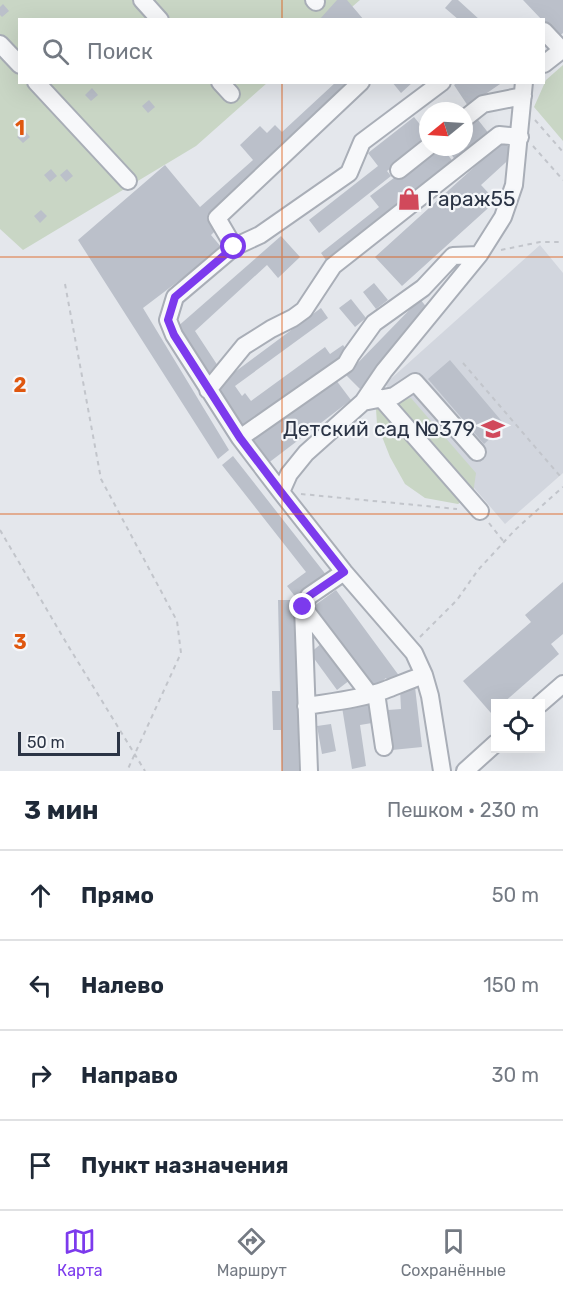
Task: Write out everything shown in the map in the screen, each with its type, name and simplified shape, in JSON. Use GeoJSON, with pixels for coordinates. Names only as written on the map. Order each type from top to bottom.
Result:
{"type":"FeatureCollection","features":[{"type":"Feature","properties":{"kind":"street"},"geometry":{"type":"LineString","coordinates":[[142,0],[158,18]]}},
{"type":"Feature","properties":{"kind":"street"},"geometry":{"type":"LineString","coordinates":[[545,33],[562,49],[545,62]]}},
{"type":"Feature","properties":{"kind":"street"},"geometry":{"type":"LineString","coordinates":[[0,44],[18,63]]}},
{"type":"Feature","properties":{"kind":"street"},"geometry":{"type":"LineString","coordinates":[[38,84],[128,181]]}},
{"type":"Feature","properties":{"kind":"street"},"geometry":{"type":"LineString","coordinates":[[234,247],[217,218],[359,84]]}},
{"type":"Feature","properties":{"kind":"street"},"geometry":{"type":"LineString","coordinates":[[439,84],[362,142],[349,173],[260,236],[234,247],[175,297],[168,320],[174,335],[240,438],[344,572],[414,653],[430,696],[442,771]]}},
{"type":"Feature","properties":{"kind":"street"},"geometry":{"type":"LineString","coordinates":[[281,492],[289,474],[306,453],[363,402],[384,371],[479,255],[503,218],[514,185],[523,95],[483,104],[473,112]]}},
{"type":"Feature","properties":{"kind":"street"},"geometry":{"type":"LineString","coordinates":[[208,390],[244,346],[304,310],[333,266],[499,135],[520,134]]}},
{"type":"Feature","properties":{"kind":"street"},"geometry":{"type":"LineString","coordinates":[[399,170],[419,154]]}},
{"type":"Feature","properties":{"kind":"street"},"geometry":{"type":"LineString","coordinates":[[240,438],[346,364],[374,323],[423,288],[453,256],[479,255]]}},
{"type":"Feature","properties":{"kind":"street"},"geometry":{"type":"LineString","coordinates":[[363,402],[394,396],[415,382],[477,453]]}},
{"type":"Feature","properties":{"kind":"street"},"geometry":{"type":"LineString","coordinates":[[381,398],[480,511]]}},
{"type":"Feature","properties":{"kind":"street"},"geometry":{"type":"LineString","coordinates":[[309,771],[303,607],[309,596],[344,572]]}},
{"type":"Feature","properties":{"kind":"street"},"geometry":{"type":"LineString","coordinates":[[303,607],[373,694],[384,747]]}},
{"type":"Feature","properties":{"kind":"street"},"geometry":{"type":"LineString","coordinates":[[306,706],[373,694],[424,675]]}},
{"type":"Feature","properties":{"kind":"street"},"geometry":{"type":"LineString","coordinates":[[545,700],[563,684]]}},
{"type":"Feature","properties":{"kind":"street"},"geometry":{"type":"LineString","coordinates":[[465,771],[491,748]]}},
{"type":"Feature","properties":{"kind":"path"},"geometry":{"type":"LineString","coordinates":[[523,95],[563,152]]}},
{"type":"Feature","properties":{"kind":"path"},"geometry":{"type":"LineString","coordinates":[[520,134],[563,180]]}},
{"type":"Feature","properties":{"kind":"path"},"geometry":{"type":"LineString","coordinates":[[479,255],[540,242],[563,242]]}},
{"type":"Feature","properties":{"kind":"path"},"geometry":{"type":"LineString","coordinates":[[64,284],[101,479],[177,621],[181,653],[127,771]]}},
{"type":"Feature","properties":{"kind":"path"},"geometry":{"type":"LineString","coordinates":[[463,363],[563,477]]}},
{"type":"Feature","properties":{"kind":"path"},"geometry":{"type":"LineString","coordinates":[[409,648],[457,600],[478,570],[504,542],[563,487]]}},
{"type":"Feature","properties":{"kind":"path"},"geometry":{"type":"LineString","coordinates":[[281,492],[480,511],[504,542]]}},
{"type":"Feature","properties":{"kind":"path"},"geometry":{"type":"LineString","coordinates":[[0,530],[145,771]]}},
{"type":"Feature","properties":{"kind":"shaded area","name":"Детский сад №379"},"geometry":{"type":"Polygon","coordinates":[[[540,245],[563,273],[563,473],[505,524],[385,384],[540,245]]]}},
{"type":"Feature","properties":{"kind":"green space"},"geometry":{"type":"Polygon","coordinates":[[[0,0],[360,0],[339,18],[18,18],[18,84],[266,84],[196,146],[23,250],[0,229],[0,0]]]}},
{"type":"Feature","properties":{"kind":"green space"},"geometry":{"type":"Polygon","coordinates":[[[563,65],[563,141],[534,107],[546,80],[563,65]]]}},
{"type":"Feature","properties":{"kind":"green space"},"geometry":{"type":"Polygon","coordinates":[[[411,398],[476,473],[473,494],[458,504],[425,498],[405,484],[390,457],[377,424],[376,409],[389,402],[411,398]]]}},
{"type":"Feature","properties":{"kind":"building"},"geometry":{"type":"Polygon","coordinates":[[[337,0],[347,0],[362,18],[321,18],[337,0]]]}},
{"type":"Feature","properties":{"kind":"building"},"geometry":{"type":"Polygon","coordinates":[[[452,0],[458,0],[478,18],[457,18],[445,8],[452,0]]]}},
{"type":"Feature","properties":{"kind":"building"},"geometry":{"type":"Polygon","coordinates":[[[523,0],[563,0],[563,33],[558,37],[545,22],[545,18],[540,18],[523,0]]]}},
{"type":"Feature","properties":{"kind":"building"},"geometry":{"type":"Polygon","coordinates":[[[3,4],[9,11],[2,17],[0,7],[3,4]]]}},
{"type":"Feature","properties":{"kind":"building"},"geometry":{"type":"Polygon","coordinates":[[[334,84],[351,84],[209,221],[216,230],[211,235],[222,248],[143,308],[229,450],[218,459],[78,240],[165,165],[200,207],[253,160],[240,145],[260,126],[267,133],[275,125],[282,132],[334,84]]]}},
{"type":"Feature","properties":{"kind":"building"},"geometry":{"type":"Polygon","coordinates":[[[394,84],[411,84],[401,93],[394,84]]]}},
{"type":"Feature","properties":{"kind":"building"},"geometry":{"type":"Polygon","coordinates":[[[455,84],[500,84],[473,103],[465,102],[455,84]]]}},
{"type":"Feature","properties":{"kind":"building"},"geometry":{"type":"Polygon","coordinates":[[[92,88],[98,95],[91,101],[85,95],[92,88]]]}},
{"type":"Feature","properties":{"kind":"building"},"geometry":{"type":"Polygon","coordinates":[[[149,100],[155,107],[148,113],[142,106],[149,100]]]}},
{"type":"Feature","properties":{"kind":"building"},"geometry":{"type":"Polygon","coordinates":[[[475,116],[490,135],[473,148],[473,117],[475,116]]]}},
{"type":"Feature","properties":{"kind":"building"},"geometry":{"type":"Polygon","coordinates":[[[414,117],[419,123],[419,147],[387,171],[391,176],[319,233],[309,220],[378,166],[368,153],[414,117]]]}},
{"type":"Feature","properties":{"kind":"building"},"geometry":{"type":"Polygon","coordinates":[[[24,130],[30,137],[23,143],[17,137],[24,130]]]}},
{"type":"Feature","properties":{"kind":"building"},"geometry":{"type":"Polygon","coordinates":[[[503,141],[515,154],[481,185],[496,201],[402,286],[375,257],[503,141]]]}},
{"type":"Feature","properties":{"kind":"building"},"geometry":{"type":"Polygon","coordinates":[[[423,156],[449,156],[454,163],[328,263],[321,253],[379,207],[370,196],[423,156]]]}},
{"type":"Feature","properties":{"kind":"building"},"geometry":{"type":"Polygon","coordinates":[[[452,156],[463,156],[456,161],[452,156]]]}},
{"type":"Feature","properties":{"kind":"building"},"geometry":{"type":"Polygon","coordinates":[[[51,169],[57,176],[50,182],[44,175],[51,169]]]}},
{"type":"Feature","properties":{"kind":"building"},"geometry":{"type":"Polygon","coordinates":[[[67,169],[73,176],[66,182],[60,175],[67,169]]]}},
{"type":"Feature","properties":{"kind":"building"},"geometry":{"type":"Polygon","coordinates":[[[41,210],[47,216],[40,223],[34,216],[41,210]]]}},
{"type":"Feature","properties":{"kind":"building"},"geometry":{"type":"Polygon","coordinates":[[[281,236],[300,257],[278,278],[267,265],[195,331],[218,366],[206,375],[176,328],[281,236]]]}},
{"type":"Feature","properties":{"kind":"building"},"geometry":{"type":"Polygon","coordinates":[[[374,283],[388,300],[376,309],[363,292],[374,283]]]}},
{"type":"Feature","properties":{"kind":"building"},"geometry":{"type":"Polygon","coordinates":[[[351,299],[366,318],[355,327],[339,308],[351,299]]]}},
{"type":"Feature","properties":{"kind":"building"},"geometry":{"type":"Polygon","coordinates":[[[420,299],[428,309],[360,389],[346,375],[420,299]]]}},
{"type":"Feature","properties":{"kind":"building"},"geometry":{"type":"Polygon","coordinates":[[[321,308],[328,318],[235,386],[242,396],[245,393],[251,401],[325,347],[330,354],[343,345],[350,355],[244,432],[212,389],[321,308]]]}},
{"type":"Feature","properties":{"kind":"building"},"geometry":{"type":"Polygon","coordinates":[[[450,360],[505,425],[484,444],[428,379],[450,360]]]}},
{"type":"Feature","properties":{"kind":"building"},"geometry":{"type":"Polygon","coordinates":[[[333,376],[351,400],[267,464],[249,441],[333,376]]]}},
{"type":"Feature","properties":{"kind":"building"},"geometry":{"type":"Polygon","coordinates":[[[233,456],[327,576],[297,599],[287,586],[306,572],[222,465],[233,456]]]}},
{"type":"Feature","properties":{"kind":"building"},"geometry":{"type":"Polygon","coordinates":[[[563,582],[563,634],[551,644],[559,654],[508,699],[491,699],[491,713],[463,681],[531,622],[525,615],[563,582]]]}},
{"type":"Feature","properties":{"kind":"building"},"geometry":{"type":"Polygon","coordinates":[[[336,590],[400,677],[390,684],[386,678],[374,687],[314,606],[336,590]]]}},
{"type":"Feature","properties":{"kind":"building"},"geometry":{"type":"Polygon","coordinates":[[[278,600],[296,600],[299,771],[282,771],[281,730],[273,730],[272,691],[280,691],[278,600]]]}},
{"type":"Feature","properties":{"kind":"building"},"geometry":{"type":"Polygon","coordinates":[[[322,643],[350,680],[337,690],[310,653],[322,643]]]}},
{"type":"Feature","properties":{"kind":"building"},"geometry":{"type":"Polygon","coordinates":[[[415,687],[422,747],[392,750],[388,710],[401,709],[400,689],[415,687]]]}},
{"type":"Feature","properties":{"kind":"building"},"geometry":{"type":"Polygon","coordinates":[[[369,703],[372,723],[360,725],[366,766],[352,769],[342,707],[369,703]]]}},
{"type":"Feature","properties":{"kind":"building"},"geometry":{"type":"Polygon","coordinates":[[[331,724],[336,751],[322,754],[317,726],[331,724]]]}},
{"type":"Feature","properties":{"kind":"place","name":"Гараж55"},"geometry":{"type":"Point","coordinates":[409,199]}},
{"type":"Feature","properties":{"kind":"place","name":"Детский сад №379"},"geometry":{"type":"Point","coordinates":[493,429]}},
{"type":"Feature","properties":{"kind":"route"},"geometry":{"type":"LineString","coordinates":[[234,247],[175,297],[168,320],[174,335],[240,438],[344,572],[309,596],[303,607]]}}]}
